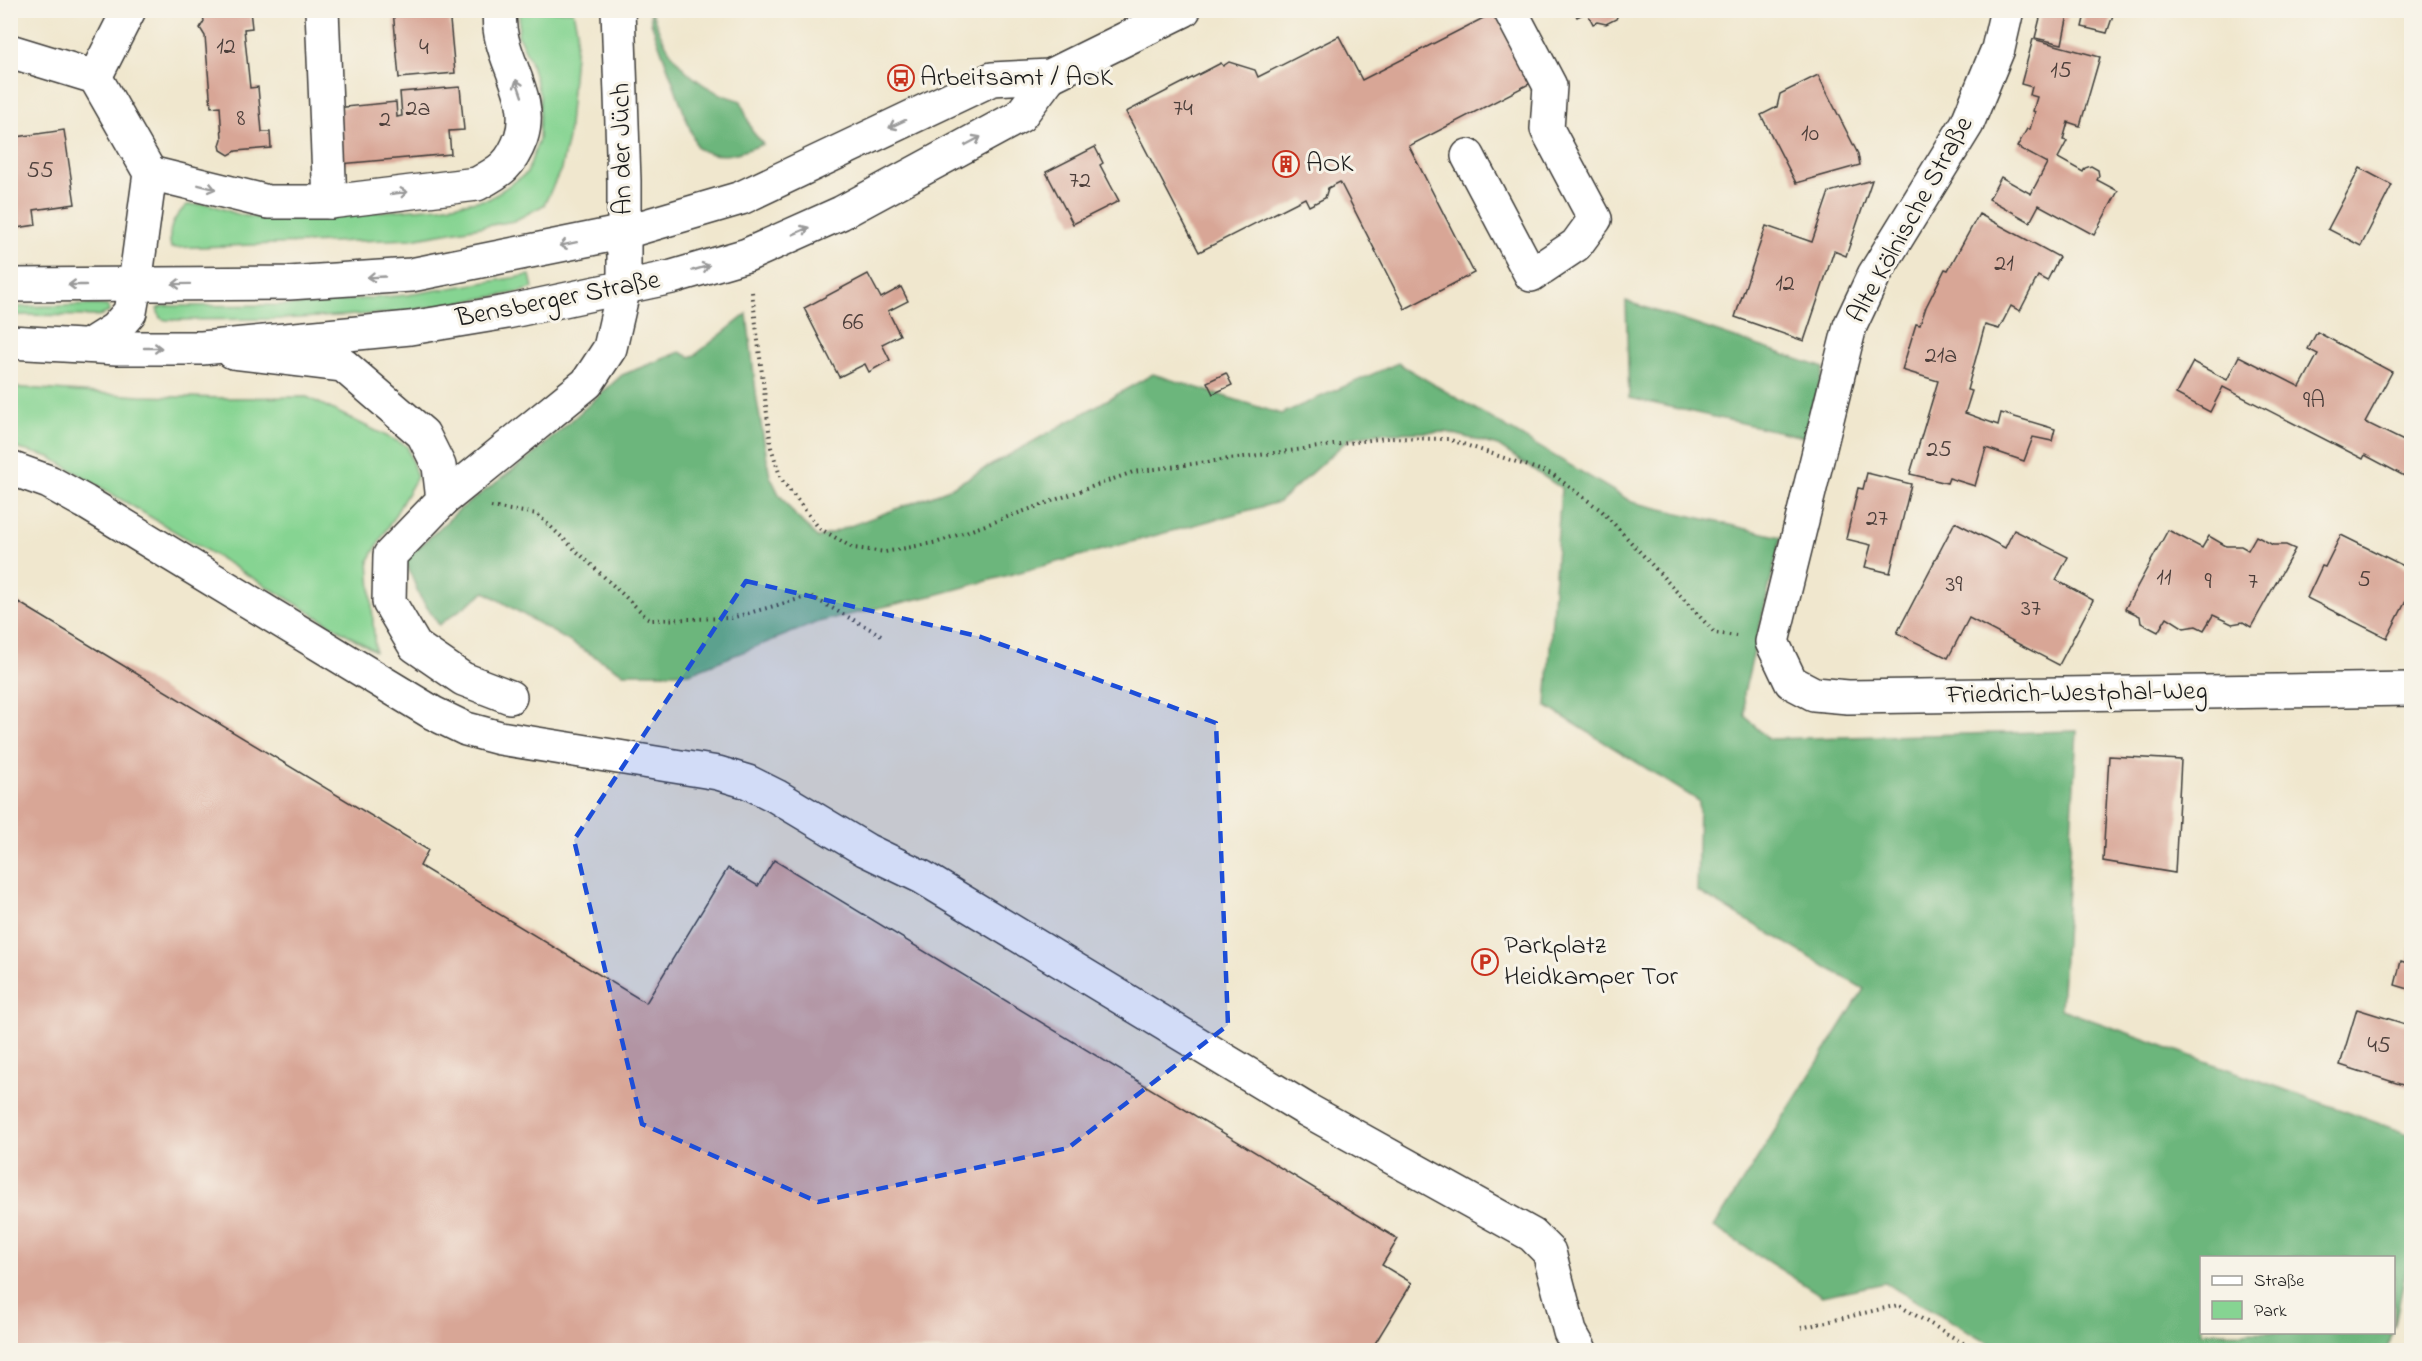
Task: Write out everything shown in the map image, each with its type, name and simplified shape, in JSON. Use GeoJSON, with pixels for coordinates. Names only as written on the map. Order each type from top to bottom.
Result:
{"type":"FeatureCollection","features":[{"type":"Feature","properties":{"kind":"street"},"geometry":{"type":"LineString","coordinates":[[95,77],[129,10]]}},
{"type":"Feature","properties":{"kind":"street"},"geometry":{"type":"LineString","coordinates":[[322,10],[330,201]]}},
{"type":"Feature","properties":{"kind":"street"},"geometry":{"type":"LineString","coordinates":[[150,173],[268,202],[330,201],[477,184],[498,172],[514,156],[522,133],[525,104],[503,42],[500,10]]}},
{"type":"Feature","properties":{"kind":"street","name":"An der Jüch"},"geometry":{"type":"LineString","coordinates":[[510,697],[463,679],[415,646],[389,602],[390,555],[443,500],[587,383],[610,348],[624,287],[625,232],[618,10]]}},
{"type":"Feature","properties":{"kind":"street","name":"Bensberger Straße"},"geometry":{"type":"LineString","coordinates":[[10,285],[289,283],[411,275],[625,232],[741,198],[992,79],[1050,76],[1184,10]]}},
{"type":"Feature","properties":{"kind":"street"},"geometry":{"type":"LineString","coordinates":[[1468,156],[1531,274],[1576,245],[1595,219],[1547,129],[1550,86],[1510,10]]}},
{"type":"Feature","properties":{"kind":"street","name":"Alte Kölnische Straße"},"geometry":{"type":"LineString","coordinates":[[1773,642],[1850,326],[1874,275],[1967,124],[1998,49],[2007,10]]}},
{"type":"Feature","properties":{"kind":"street"},"geometry":{"type":"LineString","coordinates":[[10,51],[95,77],[150,173],[130,312],[115,329],[88,346]]}},
{"type":"Feature","properties":{"kind":"street","name":"Bensberger Straße"},"geometry":{"type":"LineString","coordinates":[[10,342],[202,348],[410,328],[507,312],[672,277],[747,255],[841,213],[1020,116],[1050,76]]}},
{"type":"Feature","properties":{"kind":"street"},"geometry":{"type":"LineString","coordinates":[[202,348],[343,365],[423,434],[439,466],[443,500]]}},
{"type":"Feature","properties":{"kind":"street"},"geometry":{"type":"LineString","coordinates":[[10,468],[49,482],[85,502],[433,713],[466,729],[500,738],[718,773],[748,782],[776,795],[866,850],[922,878],[1055,956],[1307,1110],[1532,1235],[1549,1252],[1570,1332],[1580,1350]]}},
{"type":"Feature","properties":{"kind":"street","name":"Friedrich-Westphal-Weg"},"geometry":{"type":"LineString","coordinates":[[1773,642],[1791,682],[1814,694],[1848,698],[2412,690]]}},
{"type":"Feature","properties":{"kind":"path"},"geometry":{"type":"LineString","coordinates":[[747,255],[771,447],[781,479],[819,528],[853,548],[885,552],[938,542],[1133,472],[1385,438],[1448,439],[1552,474],[1602,511],[1715,633],[1773,642]]}},
{"type":"Feature","properties":{"kind":"path"},"geometry":{"type":"LineString","coordinates":[[443,500],[537,514],[650,620],[731,618],[810,596],[881,635]]}},
{"type":"Feature","properties":{"kind":"path"},"geometry":{"type":"LineString","coordinates":[[1801,1328],[1898,1305],[1975,1350]]}},
{"type":"Feature","properties":{"kind":"highlighted area"},"geometry":{"type":"Polygon","coordinates":[[[746,581],[981,637],[1216,723],[1228,1025],[1068,1148],[818,1202],[642,1124],[574,840],[746,581]]]}},
{"type":"Feature","properties":{"kind":"green space"},"geometry":{"type":"Polygon","coordinates":[[[520,11],[573,11],[577,29],[568,138],[561,169],[544,205],[514,221],[411,239],[171,248],[172,224],[187,205],[209,204],[240,215],[271,220],[440,207],[489,199],[527,173],[539,139],[540,96],[530,61],[518,35],[520,11]]]}},
{"type":"Feature","properties":{"kind":"green space"},"geometry":{"type":"Polygon","coordinates":[[[650,11],[675,58],[704,85],[741,101],[752,131],[763,144],[738,153],[722,155],[697,148],[651,22],[650,11]]]}},
{"type":"Feature","properties":{"kind":"green space"},"geometry":{"type":"Polygon","coordinates":[[[530,275],[533,288],[521,292],[395,313],[279,319],[166,320],[160,318],[157,309],[163,306],[294,305],[407,295],[530,275]]]}},
{"type":"Feature","properties":{"kind":"green space"},"geometry":{"type":"Polygon","coordinates":[[[1626,301],[1824,368],[1804,437],[1629,398],[1626,301]]]}},
{"type":"Feature","properties":{"kind":"green space"},"geometry":{"type":"Polygon","coordinates":[[[108,306],[109,312],[100,316],[11,315],[10,307],[108,306]]]}},
{"type":"Feature","properties":{"kind":"green space"},"geometry":{"type":"Polygon","coordinates":[[[747,314],[757,401],[770,476],[779,494],[795,515],[818,538],[947,490],[1153,374],[1281,414],[1398,363],[1632,502],[1781,537],[1744,693],[1745,716],[1768,739],[2077,731],[2061,1009],[2411,1135],[2411,1246],[2395,1323],[2395,1256],[2200,1256],[2200,1334],[2392,1334],[2388,1350],[2001,1350],[1885,1283],[1822,1296],[1714,1227],[1864,989],[1697,891],[1699,801],[1546,706],[1561,488],[1498,446],[1447,432],[1379,433],[1350,438],[1279,502],[935,595],[818,622],[690,673],[623,673],[485,592],[439,625],[420,597],[405,560],[459,510],[533,455],[622,375],[680,352],[690,357],[747,314]]]}},
{"type":"Feature","properties":{"kind":"green space"},"geometry":{"type":"Polygon","coordinates":[[[10,387],[140,396],[307,397],[407,446],[417,477],[369,560],[375,651],[50,457],[11,447],[10,387]]]}},
{"type":"Feature","properties":{"kind":"building"},"geometry":{"type":"Polygon","coordinates":[[[199,10],[250,10],[252,28],[244,29],[250,88],[258,87],[262,132],[270,132],[271,148],[236,151],[229,155],[221,150],[220,106],[211,107],[205,36],[200,28],[204,21],[199,10]]]}},
{"type":"Feature","properties":{"kind":"building"},"geometry":{"type":"Polygon","coordinates":[[[393,10],[449,10],[455,73],[399,78],[393,10]]]}},
{"type":"Feature","properties":{"kind":"building"},"geometry":{"type":"Polygon","coordinates":[[[1574,10],[1620,10],[1616,19],[1606,24],[1597,22],[1593,24],[1587,12],[1577,17],[1574,10]]]}},
{"type":"Feature","properties":{"kind":"building"},"geometry":{"type":"Polygon","coordinates":[[[2042,10],[2069,10],[2062,44],[2035,38],[2042,10]]]}},
{"type":"Feature","properties":{"kind":"building"},"geometry":{"type":"Polygon","coordinates":[[[2086,10],[2114,12],[2107,33],[2082,27],[2086,10]]]}},
{"type":"Feature","properties":{"kind":"building","name":"AOK"},"geometry":{"type":"Polygon","coordinates":[[[1495,12],[1531,83],[1409,146],[1474,273],[1405,309],[1340,182],[1328,188],[1325,198],[1309,206],[1305,198],[1199,252],[1126,112],[1221,63],[1223,66],[1229,62],[1255,70],[1258,77],[1339,36],[1362,80],[1495,12]]]}},
{"type":"Feature","properties":{"kind":"building"},"geometry":{"type":"Polygon","coordinates":[[[2033,39],[2100,57],[2080,126],[2068,122],[2063,140],[2067,141],[2058,158],[2083,172],[2085,168],[2091,166],[2098,170],[2097,180],[2118,191],[2094,235],[2039,205],[2030,222],[1989,199],[2001,177],[2031,194],[2047,163],[2017,147],[2027,129],[2030,129],[2035,112],[2033,111],[2037,97],[2030,95],[2032,87],[2021,84],[2033,39]]]}},
{"type":"Feature","properties":{"kind":"building"},"geometry":{"type":"Polygon","coordinates":[[[1818,75],[1858,154],[1860,165],[1796,183],[1761,115],[1777,107],[1780,94],[1818,75]]]}},
{"type":"Feature","properties":{"kind":"building"},"geometry":{"type":"Polygon","coordinates":[[[460,87],[464,130],[449,131],[451,154],[340,164],[335,108],[396,102],[397,117],[402,116],[400,92],[460,87]]]}},
{"type":"Feature","properties":{"kind":"building"},"geometry":{"type":"Polygon","coordinates":[[[64,130],[75,204],[34,210],[36,225],[10,229],[10,138],[64,130]]]}},
{"type":"Feature","properties":{"kind":"building"},"geometry":{"type":"Polygon","coordinates":[[[1095,147],[1103,163],[1100,165],[1119,201],[1073,224],[1046,172],[1095,147]]]}},
{"type":"Feature","properties":{"kind":"building"},"geometry":{"type":"Polygon","coordinates":[[[2360,168],[2392,185],[2361,246],[2328,229],[2360,168]]]}},
{"type":"Feature","properties":{"kind":"building"},"geometry":{"type":"Polygon","coordinates":[[[1872,180],[1846,256],[1834,251],[1804,341],[1735,317],[1766,226],[1812,242],[1829,192],[1872,180]]]}},
{"type":"Feature","properties":{"kind":"building"},"geometry":{"type":"Polygon","coordinates":[[[1979,214],[2059,257],[2047,281],[2038,276],[2020,311],[2011,306],[1999,329],[1985,325],[1967,390],[1972,391],[1965,413],[1998,425],[2001,413],[2055,429],[2052,441],[2033,437],[2024,461],[1986,448],[1975,486],[1949,478],[1947,483],[1910,474],[1938,381],[1902,370],[1916,324],[1920,325],[1926,307],[1945,269],[1948,270],[1979,214]]]}},
{"type":"Feature","properties":{"kind":"building"},"geometry":{"type":"Polygon","coordinates":[[[868,274],[881,298],[901,287],[908,301],[888,311],[900,335],[882,344],[890,360],[869,372],[865,364],[839,377],[804,308],[868,274]]]}},
{"type":"Feature","properties":{"kind":"building"},"geometry":{"type":"Polygon","coordinates":[[[2317,332],[2392,372],[2365,422],[2412,445],[2412,472],[2408,478],[2365,455],[2363,459],[2223,387],[2210,412],[2176,394],[2193,362],[2227,380],[2239,356],[2300,387],[2318,354],[2308,349],[2317,332]]]}},
{"type":"Feature","properties":{"kind":"building"},"geometry":{"type":"Polygon","coordinates":[[[1226,373],[1232,385],[1213,394],[1207,382],[1226,373]]]}},
{"type":"Feature","properties":{"kind":"building"},"geometry":{"type":"Polygon","coordinates":[[[1867,473],[1911,484],[1890,573],[1865,567],[1871,545],[1846,539],[1858,488],[1863,489],[1867,473]]]}},
{"type":"Feature","properties":{"kind":"building"},"geometry":{"type":"Polygon","coordinates":[[[1955,522],[2005,548],[2014,530],[2068,557],[2056,580],[2093,600],[2059,665],[1969,618],[1948,658],[1897,633],[1955,522]]]}},
{"type":"Feature","properties":{"kind":"building"},"geometry":{"type":"Polygon","coordinates":[[[2168,530],[2202,548],[2209,536],[2226,546],[2241,546],[2248,550],[2256,536],[2273,545],[2286,545],[2295,549],[2251,627],[2243,622],[2232,624],[2213,615],[2204,630],[2196,626],[2184,628],[2167,617],[2158,632],[2141,623],[2140,616],[2125,609],[2168,530]]]}},
{"type":"Feature","properties":{"kind":"building"},"geometry":{"type":"Polygon","coordinates":[[[2341,535],[2412,570],[2412,589],[2387,638],[2307,598],[2322,566],[2325,567],[2341,535]]]}},
{"type":"Feature","properties":{"kind":"building"},"geometry":{"type":"Polygon","coordinates":[[[10,597],[428,850],[420,866],[646,1003],[728,868],[758,886],[774,860],[1398,1239],[1382,1265],[1412,1283],[1371,1350],[10,1350],[10,597]]]}},
{"type":"Feature","properties":{"kind":"building"},"geometry":{"type":"Polygon","coordinates":[[[2109,756],[2181,760],[2175,873],[2103,861],[2109,756]]]}},
{"type":"Feature","properties":{"kind":"building"},"geometry":{"type":"Polygon","coordinates":[[[2411,948],[2412,990],[2395,985],[2401,961],[2407,963],[2411,948]]]}},
{"type":"Feature","properties":{"kind":"building"},"geometry":{"type":"Polygon","coordinates":[[[2357,1009],[2412,1026],[2412,1088],[2340,1065],[2357,1009]]]}},
{"type":"Feature","properties":{"kind":"place","name":"Arbeitsamt / AOK"},"geometry":{"type":"Point","coordinates":[901,78]}},
{"type":"Feature","properties":{"kind":"place","name":"AOK"},"geometry":{"type":"Point","coordinates":[1286,164]}},
{"type":"Feature","properties":{"kind":"place","name":"Parkplatz Heidkamper Tor"},"geometry":{"type":"Point","coordinates":[1485,962]}}]}
